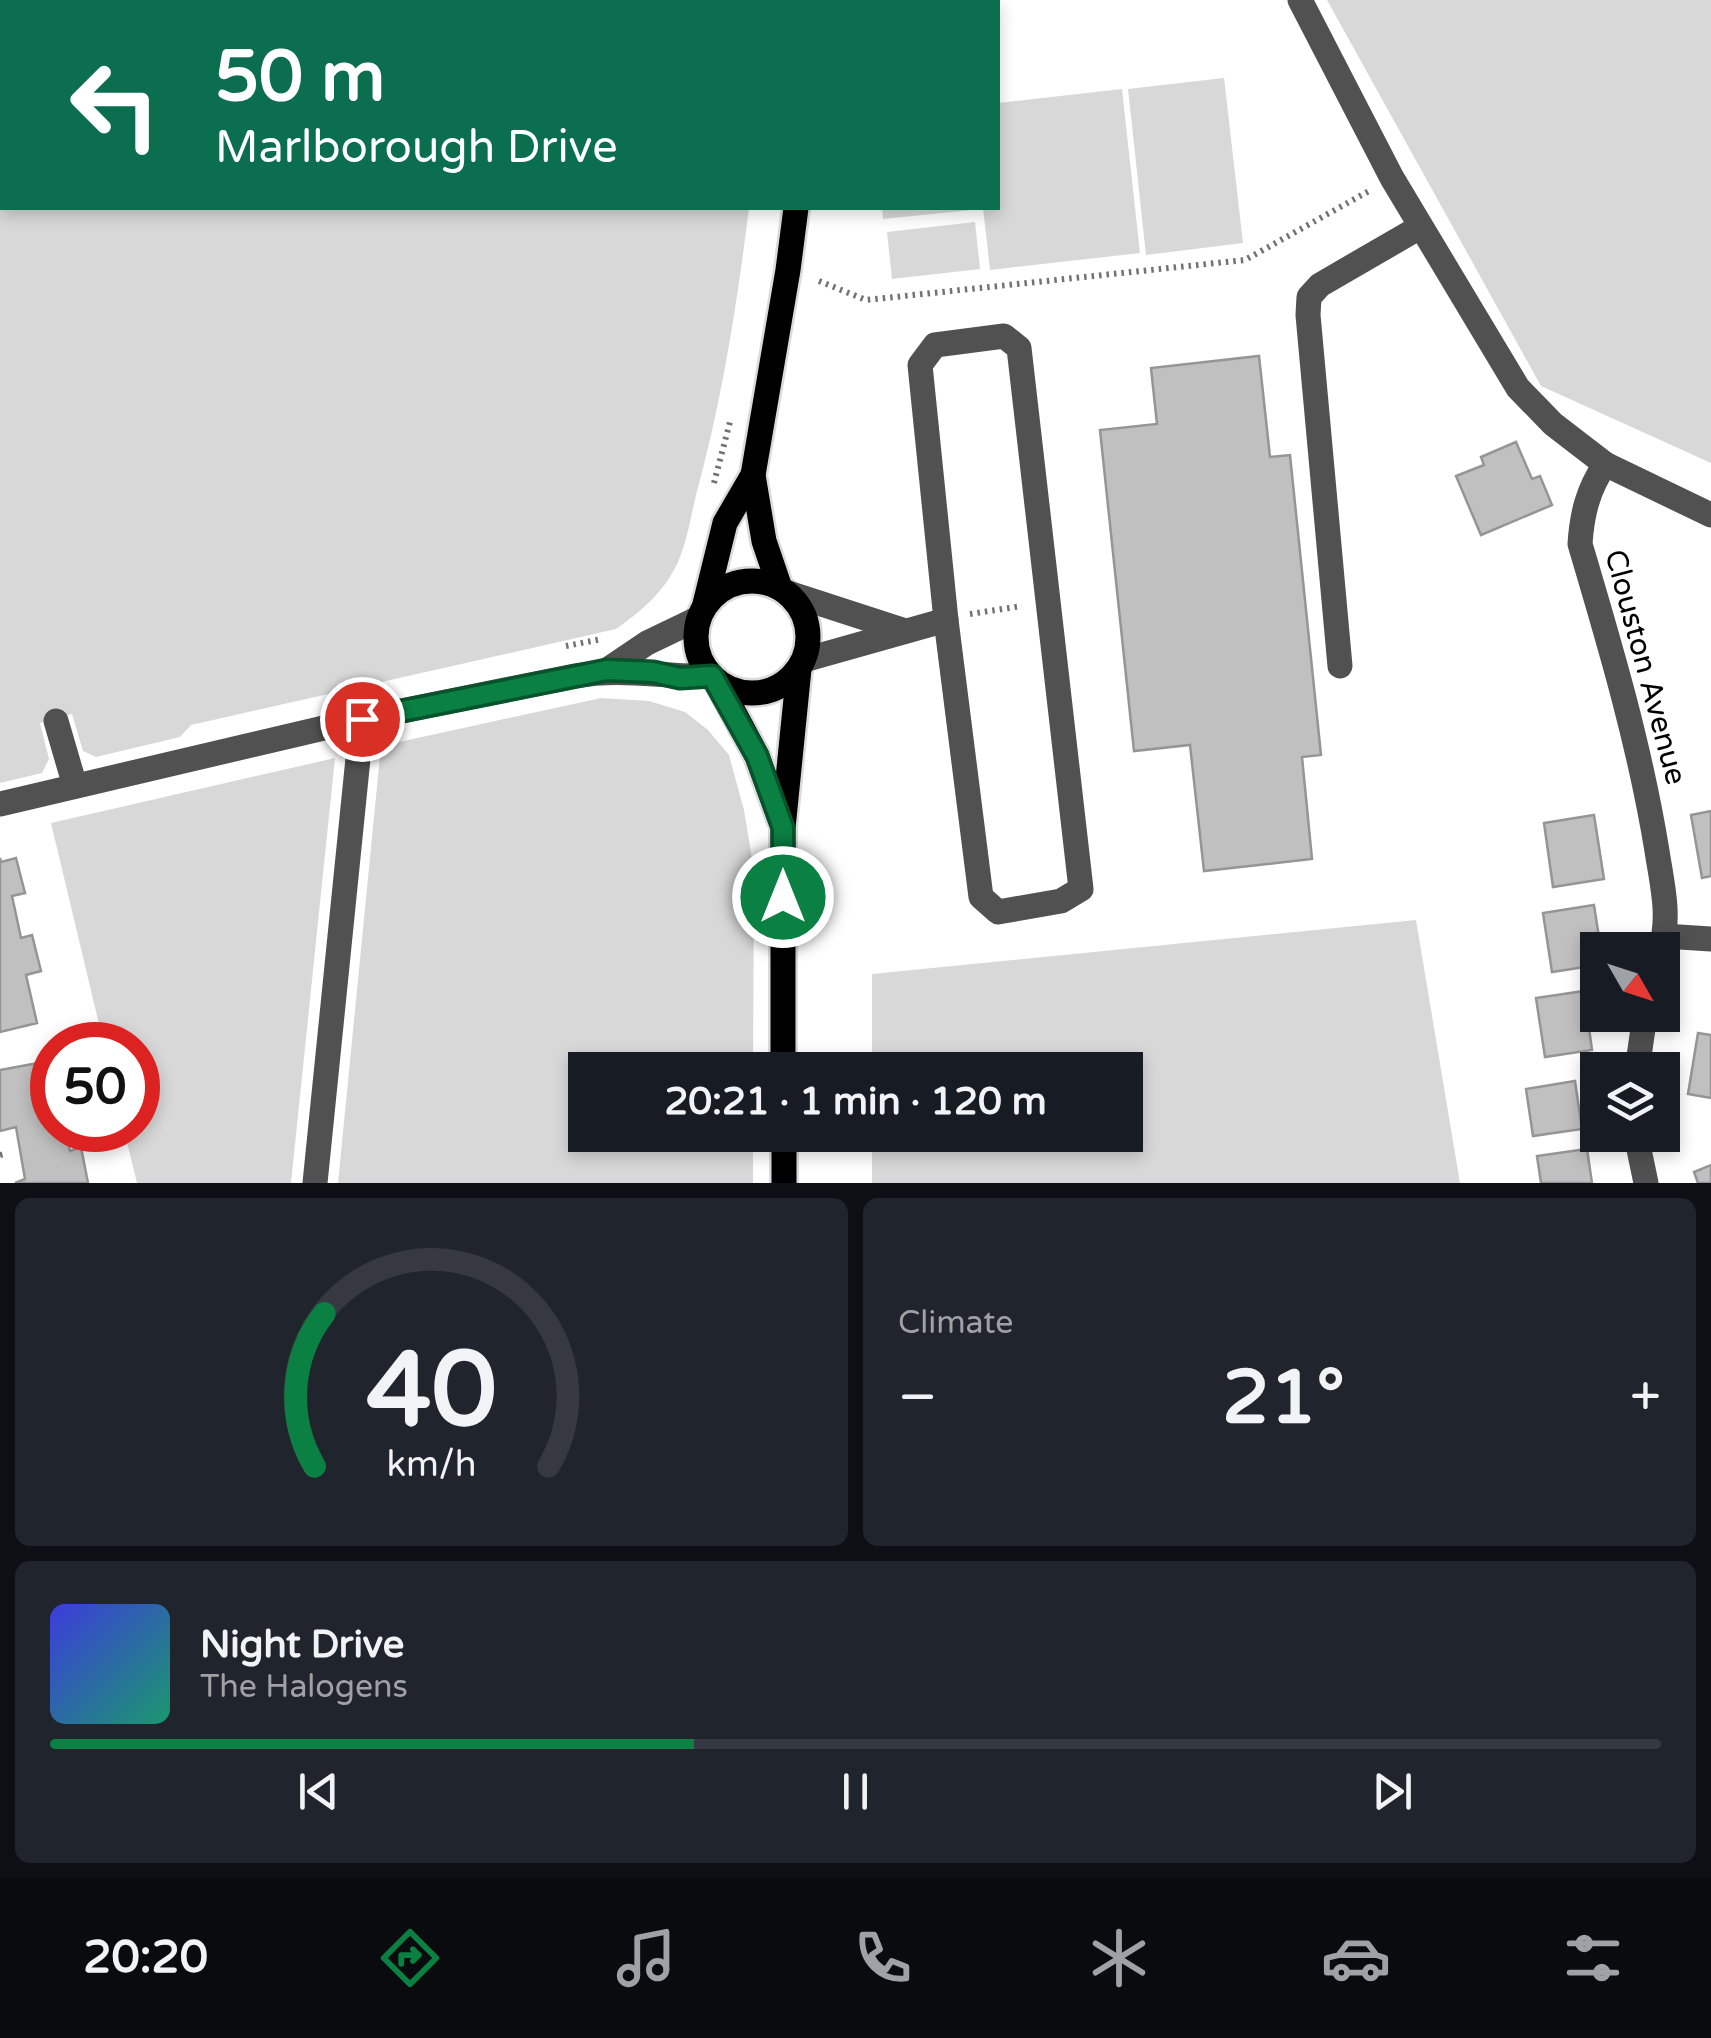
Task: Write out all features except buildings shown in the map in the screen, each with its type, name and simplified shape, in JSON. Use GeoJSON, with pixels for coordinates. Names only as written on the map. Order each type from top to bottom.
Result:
{"type":"FeatureCollection","features":[{"type":"Feature","properties":{"kind":"main road"},"geometry":{"type":"LineString","coordinates":[[784,1052],[783,828],[808,627],[802,610],[784,591],[764,541],[754,474],[796,210]]}},
{"type":"Feature","properties":{"kind":"main road"},"geometry":{"type":"LineString","coordinates":[[754,474],[725,523],[697,649],[757,756],[783,828]]}},
{"type":"Feature","properties":{"kind":"main road"},"geometry":{"type":"LineString","coordinates":[[702,613],[726,587],[744,581],[762,581],[784,591]]}},
{"type":"Feature","properties":{"kind":"main road"},"geometry":{"type":"LineString","coordinates":[[714,679],[743,693],[766,692],[785,683],[802,664]]}},
{"type":"Feature","properties":{"kind":"main road"},"geometry":{"type":"LineString","coordinates":[[784,1152],[784,1183]]}},
{"type":"Feature","properties":{"kind":"street"},"geometry":{"type":"LineString","coordinates":[[1300,0],[1392,178],[1518,388],[1553,424],[1606,464],[1711,515]]}},
{"type":"Feature","properties":{"kind":"street"},"geometry":{"type":"LineString","coordinates":[[1340,666],[1309,297],[1320,284],[1420,226]]}},
{"type":"Feature","properties":{"kind":"street"},"geometry":{"type":"LineString","coordinates":[[1004,336],[1019,348],[1082,888],[1061,901],[998,912],[981,897],[946,620],[920,365],[935,345],[1004,336]]}},
{"type":"Feature","properties":{"kind":"street","name":"Clouston Avenue"},"geometry":{"type":"LineString","coordinates":[[1606,464],[1592,484],[1582,511],[1580,544],[1647,789],[1665,902],[1663,932]]}},
{"type":"Feature","properties":{"kind":"street"},"geometry":{"type":"LineString","coordinates":[[784,591],[906,631]]}},
{"type":"Feature","properties":{"kind":"street"},"geometry":{"type":"LineString","coordinates":[[607,670],[646,643],[702,613]]}},
{"type":"Feature","properties":{"kind":"street"},"geometry":{"type":"LineString","coordinates":[[802,664],[946,620]]}},
{"type":"Feature","properties":{"kind":"street"},"geometry":{"type":"LineString","coordinates":[[0,804],[362,719],[607,670],[714,679]]}},
{"type":"Feature","properties":{"kind":"street"},"geometry":{"type":"LineString","coordinates":[[315,1183],[362,719]]}},
{"type":"Feature","properties":{"kind":"street"},"geometry":{"type":"LineString","coordinates":[[56,722],[75,786]]}},
{"type":"Feature","properties":{"kind":"street"},"geometry":{"type":"LineString","coordinates":[[1680,942],[1711,939]]}},
{"type":"Feature","properties":{"kind":"street"},"geometry":{"type":"LineString","coordinates":[[1640,1152],[1646,1183]]}},
{"type":"Feature","properties":{"kind":"path"},"geometry":{"type":"LineString","coordinates":[[818,281],[866,300],[1245,260],[1392,178]]}},
{"type":"Feature","properties":{"kind":"path"},"geometry":{"type":"LineString","coordinates":[[946,620],[1033,605]]}},
{"type":"Feature","properties":{"kind":"shaded area"},"geometry":{"type":"Polygon","coordinates":[[[1327,0],[1711,0],[1711,463],[1541,386],[1327,0]]]}},
{"type":"Feature","properties":{"kind":"shaded area"},"geometry":{"type":"Polygon","coordinates":[[[1224,78],[1243,243],[1146,255],[1128,89],[1224,78]]]}},
{"type":"Feature","properties":{"kind":"shaded area"},"geometry":{"type":"Polygon","coordinates":[[[1122,89],[1140,253],[990,270],[983,210],[1000,210],[1000,103],[1122,89]]]}},
{"type":"Feature","properties":{"kind":"shaded area"},"geometry":{"type":"Polygon","coordinates":[[[0,210],[749,210],[721,388],[688,528],[678,562],[666,582],[635,615],[616,629],[191,725],[180,737],[96,757],[83,751],[72,714],[40,723],[49,759],[42,773],[0,783],[0,210]]]}},
{"type":"Feature","properties":{"kind":"shaded area"},"geometry":{"type":"Polygon","coordinates":[[[882,210],[972,210],[883,219],[882,210]]]}},
{"type":"Feature","properties":{"kind":"shaded area"},"geometry":{"type":"Polygon","coordinates":[[[975,222],[980,269],[892,279],[887,232],[975,222]]]}},
{"type":"Feature","properties":{"kind":"shaded area"},"geometry":{"type":"Polygon","coordinates":[[[601,698],[649,701],[685,712],[708,730],[729,755],[754,870],[753,1052],[568,1052],[568,1152],[753,1152],[753,1183],[338,1183],[381,746],[601,698]]]}},
{"type":"Feature","properties":{"kind":"shaded area"},"geometry":{"type":"Polygon","coordinates":[[[335,758],[291,1183],[137,1183],[129,1152],[160,1152],[160,1022],[99,1022],[51,823],[335,758]]]}},
{"type":"Feature","properties":{"kind":"shaded area"},"geometry":{"type":"Polygon","coordinates":[[[1416,920],[1460,1183],[872,1183],[872,1152],[1143,1152],[1143,1052],[872,1052],[872,974],[1416,920]]]}},
{"type":"Feature","properties":{"kind":"route"},"geometry":{"type":"LineString","coordinates":[[362,719],[607,670],[653,672],[680,678],[712,676],[757,756],[783,828],[783,897]]}}]}
